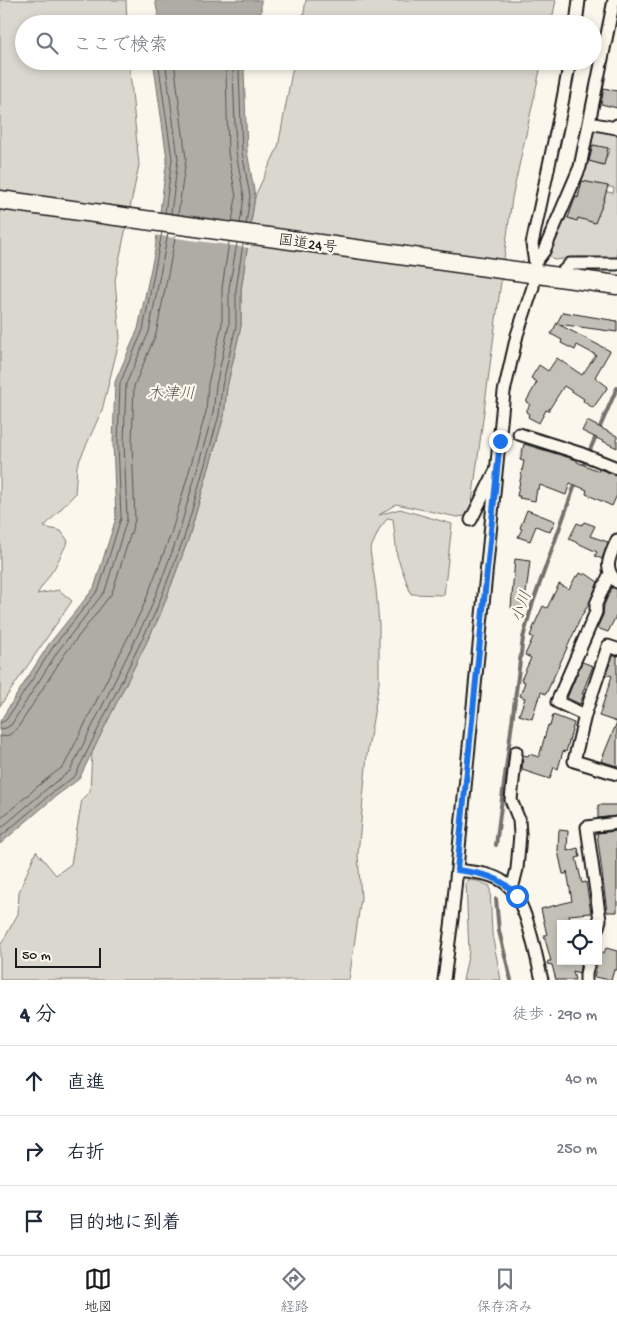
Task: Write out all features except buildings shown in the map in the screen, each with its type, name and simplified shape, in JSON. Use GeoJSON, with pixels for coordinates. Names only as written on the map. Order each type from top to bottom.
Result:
{"type":"FeatureCollection","features":[{"type":"Feature","properties":{"kind":"highway","name":"国道24号"},"geometry":{"type":"LineString","coordinates":[[0,200],[530,270],[558,277],[617,285]]}},
{"type":"Feature","properties":{"kind":"street"},"geometry":{"type":"LineString","coordinates":[[577,15],[579,0]]}},
{"type":"Feature","properties":{"kind":"street"},"geometry":{"type":"LineString","coordinates":[[602,59],[614,0]]}},
{"type":"Feature","properties":{"kind":"street"},"geometry":{"type":"LineString","coordinates":[[444,980],[452,919],[506,386],[517,335],[533,287],[530,270],[532,244],[568,70]]}},
{"type":"Feature","properties":{"kind":"street"},"geometry":{"type":"LineString","coordinates":[[530,270],[544,251],[580,167],[600,70]]}},
{"type":"Feature","properties":{"kind":"street"},"geometry":{"type":"LineString","coordinates":[[589,123],[616,128],[617,125]]}},
{"type":"Feature","properties":{"kind":"street"},"geometry":{"type":"LineString","coordinates":[[558,277],[570,264],[617,264]]}},
{"type":"Feature","properties":{"kind":"street"},"geometry":{"type":"LineString","coordinates":[[519,434],[582,454],[617,468]]}},
{"type":"Feature","properties":{"kind":"street"},"geometry":{"type":"LineString","coordinates":[[471,520],[498,466]]}},
{"type":"Feature","properties":{"kind":"street"},"geometry":{"type":"LineString","coordinates":[[585,715],[557,702],[596,612],[596,604],[613,578],[608,567],[617,540]]}},
{"type":"Feature","properties":{"kind":"street"},"geometry":{"type":"LineString","coordinates":[[617,649],[608,646],[585,715],[574,762],[617,774]]}},
{"type":"Feature","properties":{"kind":"street"},"geometry":{"type":"LineString","coordinates":[[512,889],[517,869],[520,834],[519,820],[511,800],[516,752]]}},
{"type":"Feature","properties":{"kind":"street"},"geometry":{"type":"LineString","coordinates":[[600,920],[587,826],[617,823]]}},
{"type":"Feature","properties":{"kind":"street"},"geometry":{"type":"LineString","coordinates":[[457,870],[490,876],[506,883],[512,889],[521,903],[542,980]]}},
{"type":"Feature","properties":{"kind":"street"},"geometry":{"type":"LineString","coordinates":[[586,980],[588,965]]}},
{"type":"Feature","properties":{"kind":"shaded area"},"geometry":{"type":"Polygon","coordinates":[[[0,0],[126,0],[127,15],[15,15],[15,70],[130,70],[139,165],[115,280],[120,338],[102,410],[77,466],[75,494],[44,527],[61,531],[68,541],[55,567],[37,594],[59,590],[72,601],[0,706],[0,0]]]}},
{"type":"Feature","properties":{"kind":"shaded area"},"geometry":{"type":"Polygon","coordinates":[[[306,0],[556,0],[553,15],[304,15],[306,0]]]}},
{"type":"Feature","properties":{"kind":"shaded area"},"geometry":{"type":"Polygon","coordinates":[[[292,70],[540,70],[512,198],[471,510],[465,516],[457,517],[396,504],[379,515],[400,509],[452,524],[444,595],[411,594],[397,556],[393,519],[388,518],[380,528],[370,550],[379,624],[379,683],[367,755],[358,854],[361,898],[349,980],[0,980],[0,946],[18,914],[19,892],[36,851],[56,875],[71,864],[82,799],[90,791],[92,752],[160,615],[188,540],[224,416],[227,387],[241,326],[241,290],[255,196],[278,147],[292,70]]]}},
{"type":"Feature","properties":{"kind":"shaded area"},"geometry":{"type":"Polygon","coordinates":[[[594,129],[617,132],[617,258],[580,257],[554,260],[548,254],[573,193],[576,193],[587,166],[594,129]],[[593,145],[589,161],[603,165],[610,149],[593,145]],[[582,181],[578,197],[603,203],[605,198],[600,197],[601,191],[613,193],[614,188],[582,181]],[[576,197],[570,213],[567,212],[566,217],[577,220],[578,216],[595,223],[595,207],[601,209],[602,205],[576,197]]]}},
{"type":"Feature","properties":{"kind":"shaded area"},"geometry":{"type":"Polygon","coordinates":[[[468,880],[478,881],[490,886],[492,934],[501,980],[463,980],[469,952],[466,882],[468,880]]]}},
{"type":"Feature","properties":{"kind":"water"},"geometry":{"type":"Polygon","coordinates":[[[155,0],[261,0],[260,15],[158,15],[155,0]]]}},
{"type":"Feature","properties":{"kind":"water","name":"木津川"},"geometry":{"type":"Polygon","coordinates":[[[155,70],[244,70],[247,151],[255,196],[241,290],[241,326],[227,387],[224,416],[188,540],[160,615],[79,779],[0,844],[0,721],[49,644],[94,588],[116,518],[113,443],[115,382],[138,329],[155,250],[167,159],[155,70]]]}},
{"type":"Feature","properties":{"kind":"pier"},"geometry":{"type":"Polygon","coordinates":[[[155,231],[250,244],[250,248],[154,235],[155,231]]]}},
{"type":"Feature","properties":{"kind":"waterway","name":"小川"},"geometry":{"type":"LineString","coordinates":[[582,468],[617,388]]}},
{"type":"Feature","properties":{"kind":"waterway","name":"小川"},"geometry":{"type":"LineString","coordinates":[[496,845],[523,638],[532,605],[576,482]]}},
{"type":"Feature","properties":{"kind":"waterway","name":"小川"},"geometry":{"type":"LineString","coordinates":[[496,899],[499,931],[511,980]]}},
{"type":"Feature","properties":{"kind":"route"},"geometry":{"type":"LineString","coordinates":[[500,441],[457,870],[498,879],[506,883],[517,896]]}}]}
